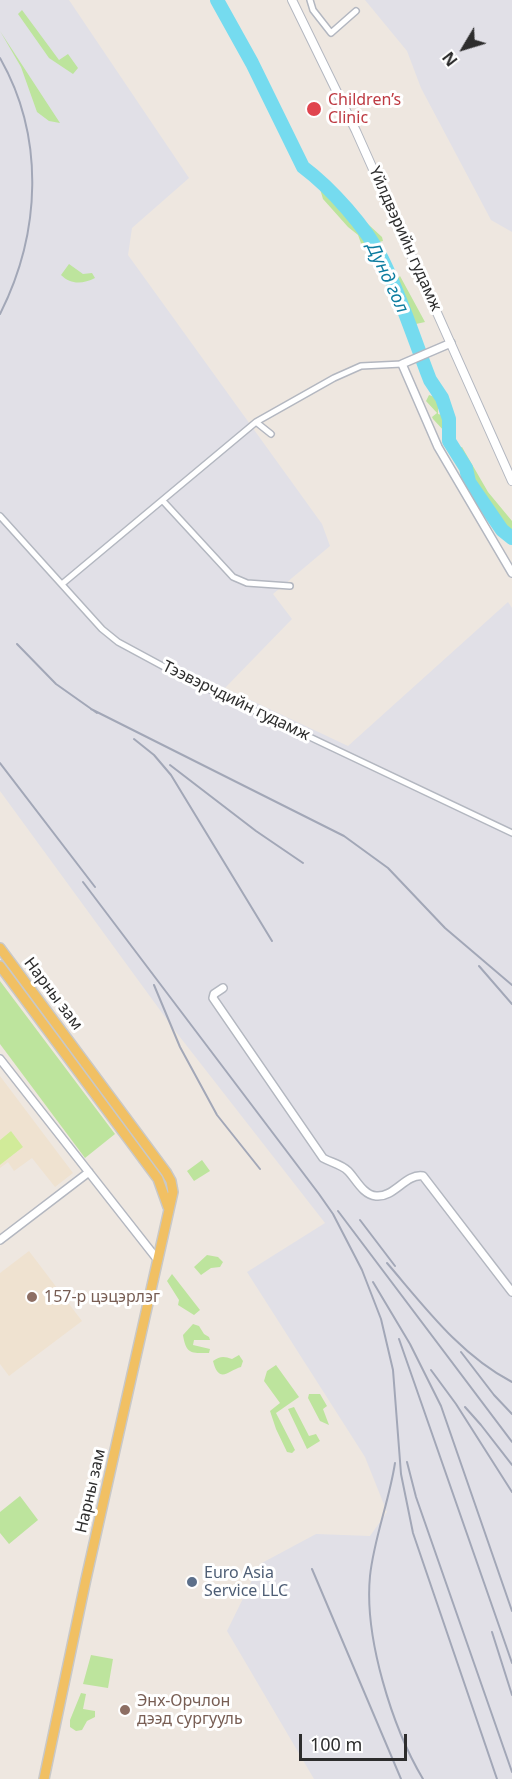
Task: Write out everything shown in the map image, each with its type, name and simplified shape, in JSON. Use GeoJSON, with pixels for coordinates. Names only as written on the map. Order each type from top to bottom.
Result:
{"type":"FeatureCollection","features":[{"type":"Feature","properties":{"kind":"main road","name":"Yйлдвэрийн гудамж"},"geometry":{"type":"LineString","coordinates":[[292,0],[361,141],[512,481]]}},
{"type":"Feature","properties":{"kind":"main road","name":"Нарны зам"},"geometry":{"type":"LineString","coordinates":[[0,948],[166,1172],[173,1192],[44,1779]]}},
{"type":"Feature","properties":{"kind":"main road","name":"Нарны зам"},"geometry":{"type":"LineString","coordinates":[[0,966],[158,1179],[168,1209]]}},
{"type":"Feature","properties":{"kind":"street"},"geometry":{"type":"LineString","coordinates":[[310,0],[313,10],[331,33],[356,11]]}},
{"type":"Feature","properties":{"kind":"street"},"geometry":{"type":"LineString","coordinates":[[62,584],[256,422],[334,378],[361,366],[405,362],[451,343]]}},
{"type":"Feature","properties":{"kind":"street"},"geometry":{"type":"LineString","coordinates":[[405,362],[438,447],[512,573]]}},
{"type":"Feature","properties":{"kind":"street"},"geometry":{"type":"LineString","coordinates":[[256,422],[271,434]]}},
{"type":"Feature","properties":{"kind":"street"},"geometry":{"type":"LineString","coordinates":[[163,501],[233,577],[247,583],[290,586]]}},
{"type":"Feature","properties":{"kind":"street","name":"Тээвэрчдийн гудамж"},"geometry":{"type":"LineString","coordinates":[[0,516],[102,629],[118,642],[181,676],[512,833]]}},
{"type":"Feature","properties":{"kind":"street"},"geometry":{"type":"LineString","coordinates":[[223,988],[214,994],[213,998],[323,1158],[340,1164],[368,1193],[377,1196],[388,1193],[416,1176],[423,1176],[512,1292]]}},
{"type":"Feature","properties":{"kind":"street"},"geometry":{"type":"LineString","coordinates":[[0,1059],[157,1259]]}},
{"type":"Feature","properties":{"kind":"street"},"geometry":{"type":"LineString","coordinates":[[0,1240],[89,1172]]}},
{"type":"Feature","properties":{"kind":"shaded area"},"geometry":{"type":"Polygon","coordinates":[[[0,0],[69,0],[189,178],[132,228],[128,255],[322,524],[330,546],[273,594],[292,619],[225,688],[348,746],[508,602],[512,608],[512,1779],[314,1779],[227,1631],[260,1564],[316,1534],[370,1536],[387,1512],[365,1457],[247,1272],[325,1223],[176,1032],[0,791],[0,0]]]}},
{"type":"Feature","properties":{"kind":"shaded area"},"geometry":{"type":"Polygon","coordinates":[[[365,0],[512,0],[512,232],[491,220],[421,88],[407,51],[365,0]]]}},
{"type":"Feature","properties":{"kind":"shaded area"},"geometry":{"type":"Polygon","coordinates":[[[0,1076],[73,1173],[55,1187],[32,1158],[14,1171],[8,1162],[0,1168],[0,1165],[23,1147],[11,1131],[0,1140],[0,1076]]]}},
{"type":"Feature","properties":{"kind":"shaded area","name":"157-р цэцэрлэг"},"geometry":{"type":"Polygon","coordinates":[[[29,1251],[82,1321],[9,1376],[0,1364],[0,1273],[29,1251]]]}},
{"type":"Feature","properties":{"kind":"green space"},"geometry":{"type":"Polygon","coordinates":[[[22,10],[59,60],[68,54],[78,68],[73,74],[49,58],[18,14],[22,10]]]}},
{"type":"Feature","properties":{"kind":"green space"},"geometry":{"type":"Polygon","coordinates":[[[0,31],[60,123],[49,121],[37,112],[21,67],[0,31]]]}},
{"type":"Feature","properties":{"kind":"green space"},"geometry":{"type":"Polygon","coordinates":[[[323,188],[350,218],[372,248],[362,246],[358,235],[323,199],[320,189],[323,188]]]}},
{"type":"Feature","properties":{"kind":"green space"},"geometry":{"type":"Polygon","coordinates":[[[332,191],[382,237],[383,241],[379,242],[363,227],[332,191]]]}},
{"type":"Feature","properties":{"kind":"green space"},"geometry":{"type":"Polygon","coordinates":[[[69,264],[83,274],[92,273],[95,278],[82,282],[69,281],[61,275],[69,264]]]}},
{"type":"Feature","properties":{"kind":"green space"},"geometry":{"type":"Polygon","coordinates":[[[400,276],[425,322],[416,324],[394,282],[400,276]]]}},
{"type":"Feature","properties":{"kind":"green space"},"geometry":{"type":"Polygon","coordinates":[[[429,395],[435,397],[438,402],[438,414],[442,415],[445,420],[445,432],[432,417],[437,413],[426,401],[429,395]]]}},
{"type":"Feature","properties":{"kind":"green space"},"geometry":{"type":"Polygon","coordinates":[[[462,447],[488,492],[512,521],[512,529],[508,532],[475,487],[458,448],[462,447]]]}},
{"type":"Feature","properties":{"kind":"green space"},"geometry":{"type":"Polygon","coordinates":[[[0,981],[115,1134],[85,1158],[0,1044],[0,981]]]}},
{"type":"Feature","properties":{"kind":"green space"},"geometry":{"type":"Polygon","coordinates":[[[11,1131],[23,1147],[0,1165],[0,1140],[11,1131]]]}},
{"type":"Feature","properties":{"kind":"green space"},"geometry":{"type":"Polygon","coordinates":[[[202,1160],[210,1171],[194,1181],[187,1171],[202,1160]]]}},
{"type":"Feature","properties":{"kind":"green space"},"geometry":{"type":"Polygon","coordinates":[[[207,1255],[218,1257],[223,1262],[220,1267],[211,1268],[201,1275],[194,1267],[207,1255]]]}},
{"type":"Feature","properties":{"kind":"green space"},"geometry":{"type":"Polygon","coordinates":[[[172,1274],[200,1310],[194,1315],[178,1305],[179,1300],[167,1281],[172,1274]]]}},
{"type":"Feature","properties":{"kind":"green space"},"geometry":{"type":"Polygon","coordinates":[[[193,1324],[199,1326],[210,1340],[194,1340],[193,1345],[210,1349],[209,1353],[194,1353],[186,1346],[183,1335],[193,1324]]]}},
{"type":"Feature","properties":{"kind":"green space"},"geometry":{"type":"Polygon","coordinates":[[[239,1355],[243,1361],[241,1367],[225,1374],[221,1374],[215,1368],[213,1361],[218,1358],[232,1359],[239,1355]]]}},
{"type":"Feature","properties":{"kind":"green space"},"geometry":{"type":"Polygon","coordinates":[[[276,1365],[299,1397],[276,1413],[295,1450],[292,1453],[287,1452],[270,1411],[280,1403],[264,1381],[267,1371],[276,1365]]]}},
{"type":"Feature","properties":{"kind":"green space"},"geometry":{"type":"Polygon","coordinates":[[[309,1394],[320,1394],[327,1406],[323,1409],[329,1425],[320,1421],[308,1398],[309,1394]]]}},
{"type":"Feature","properties":{"kind":"green space"},"geometry":{"type":"Polygon","coordinates":[[[294,1407],[309,1436],[316,1434],[320,1441],[307,1449],[288,1409],[294,1407]]]}},
{"type":"Feature","properties":{"kind":"green space"},"geometry":{"type":"Polygon","coordinates":[[[20,1496],[38,1520],[9,1544],[0,1533],[0,1512],[20,1496]]]}},
{"type":"Feature","properties":{"kind":"green space"},"geometry":{"type":"Polygon","coordinates":[[[91,1655],[113,1659],[108,1688],[83,1684],[91,1655]]]}},
{"type":"Feature","properties":{"kind":"green space"},"geometry":{"type":"Polygon","coordinates":[[[81,1693],[86,1694],[83,1709],[95,1711],[95,1717],[87,1721],[82,1730],[76,1731],[70,1727],[70,1720],[81,1693]]]}},
{"type":"Feature","properties":{"kind":"waterway","name":"Дунд гол"},"geometry":{"type":"LineString","coordinates":[[217,0],[252,63],[303,167],[347,209],[367,234],[382,259],[430,380],[442,398],[449,419],[449,441],[466,468],[469,482],[502,530],[512,538]]}},
{"type":"Feature","properties":{"kind":"railway"},"geometry":{"type":"LineString","coordinates":[[0,58],[15,88],[25,120],[31,152],[32,185],[30,218],[24,251],[14,283],[0,314]]}},
{"type":"Feature","properties":{"kind":"railway"},"geometry":{"type":"LineString","coordinates":[[17,644],[56,684],[97,713]]}},
{"type":"Feature","properties":{"kind":"railway"},"geometry":{"type":"LineString","coordinates":[[91,709],[344,836],[388,868],[445,928],[512,985]]}},
{"type":"Feature","properties":{"kind":"railway"},"geometry":{"type":"LineString","coordinates":[[134,739],[154,755],[171,775],[272,941]]}},
{"type":"Feature","properties":{"kind":"railway"},"geometry":{"type":"LineString","coordinates":[[0,763],[95,887]]}},
{"type":"Feature","properties":{"kind":"railway"},"geometry":{"type":"LineString","coordinates":[[170,765],[256,831],[303,863]]}},
{"type":"Feature","properties":{"kind":"railway"},"geometry":{"type":"LineString","coordinates":[[83,882],[319,1194],[333,1214],[362,1270],[381,1319],[393,1370],[401,1474],[413,1533],[497,1779]]}},
{"type":"Feature","properties":{"kind":"railway"},"geometry":{"type":"LineString","coordinates":[[479,966],[512,1004]]}},
{"type":"Feature","properties":{"kind":"railway"},"geometry":{"type":"LineString","coordinates":[[154,985],[180,1047],[217,1115],[260,1169]]}},
{"type":"Feature","properties":{"kind":"railway"},"geometry":{"type":"LineString","coordinates":[[338,1211],[512,1442]]}},
{"type":"Feature","properties":{"kind":"railway"},"geometry":{"type":"LineString","coordinates":[[360,1220],[395,1266]]}},
{"type":"Feature","properties":{"kind":"railway"},"geometry":{"type":"LineString","coordinates":[[387,1263],[459,1344],[493,1371],[512,1382]]}},
{"type":"Feature","properties":{"kind":"railway"},"geometry":{"type":"LineString","coordinates":[[373,1282],[410,1344],[441,1406],[512,1611]]}},
{"type":"Feature","properties":{"kind":"railway"},"geometry":{"type":"LineString","coordinates":[[399,1339],[512,1663]]}},
{"type":"Feature","properties":{"kind":"railway"},"geometry":{"type":"LineString","coordinates":[[461,1352],[494,1395],[512,1414]]}},
{"type":"Feature","properties":{"kind":"railway"},"geometry":{"type":"LineString","coordinates":[[431,1370],[456,1404],[512,1492]]}},
{"type":"Feature","properties":{"kind":"railway"},"geometry":{"type":"LineString","coordinates":[[465,1407],[512,1465]]}},
{"type":"Feature","properties":{"kind":"railway"},"geometry":{"type":"LineString","coordinates":[[407,1462],[416,1497],[512,1772]]}},
{"type":"Feature","properties":{"kind":"railway"},"geometry":{"type":"LineString","coordinates":[[395,1463],[372,1562],[369,1600],[371,1626],[391,1708],[423,1779]]}},
{"type":"Feature","properties":{"kind":"railway"},"geometry":{"type":"LineString","coordinates":[[312,1569],[401,1779]]}},
{"type":"Feature","properties":{"kind":"railway"},"geometry":{"type":"LineString","coordinates":[[492,1632],[512,1695]]}},
{"type":"Feature","properties":{"kind":"place","name":"Children’s Clinic"},"geometry":{"type":"Point","coordinates":[314,109]}},
{"type":"Feature","properties":{"kind":"place","name":"157-р цэцэрлэг"},"geometry":{"type":"Point","coordinates":[32,1297]}},
{"type":"Feature","properties":{"kind":"place","name":"Euro Asia Service LLC"},"geometry":{"type":"Point","coordinates":[192,1582]}},
{"type":"Feature","properties":{"kind":"place","name":"Энх-Орчлон дээд сургууль"},"geometry":{"type":"Point","coordinates":[125,1710]}}]}
